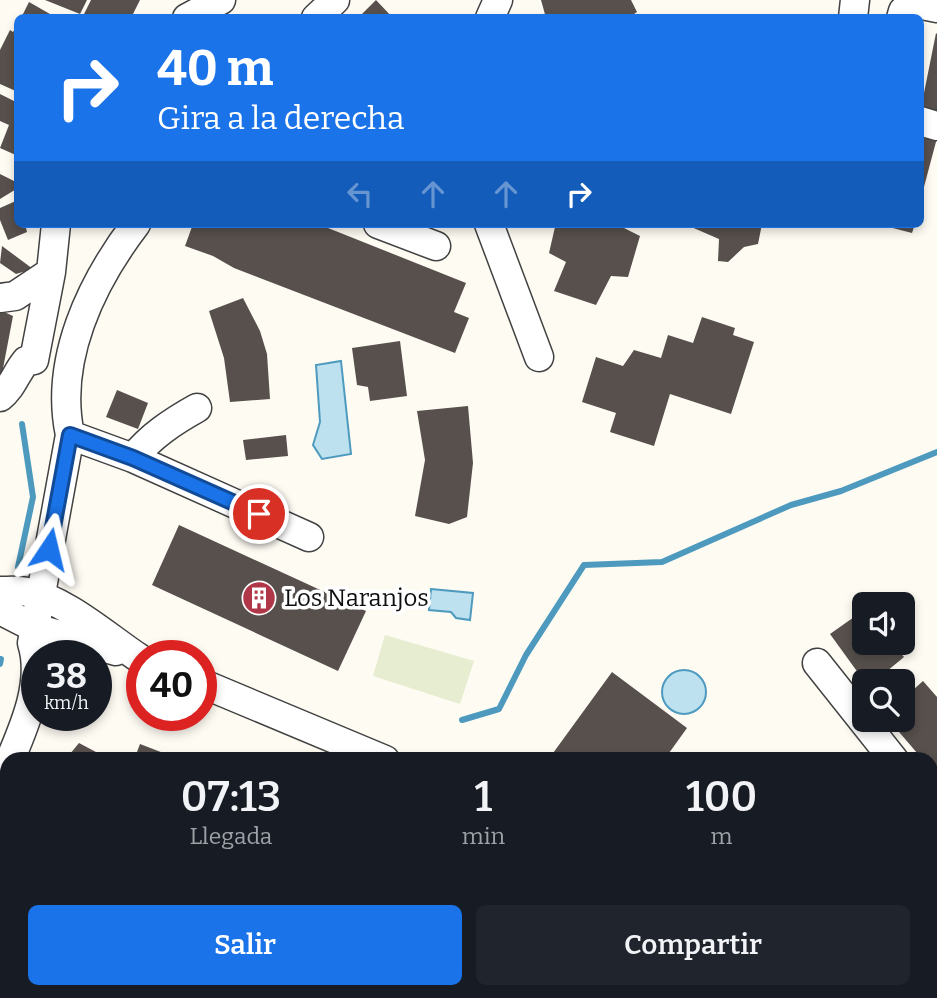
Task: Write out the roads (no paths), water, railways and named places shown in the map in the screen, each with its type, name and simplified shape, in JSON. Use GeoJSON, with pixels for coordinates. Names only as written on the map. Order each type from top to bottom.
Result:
{"type":"FeatureCollection","features":[{"type":"Feature","properties":{"kind":"street"},"geometry":{"type":"LineString","coordinates":[[195,14],[221,0]]}},
{"type":"Feature","properties":{"kind":"street"},"geometry":{"type":"LineString","coordinates":[[320,14],[335,0]]}},
{"type":"Feature","properties":{"kind":"street"},"geometry":{"type":"LineString","coordinates":[[902,14],[903,10],[916,4],[937,8]]}},
{"type":"Feature","properties":{"kind":"street"},"geometry":{"type":"LineString","coordinates":[[34,360],[51,272],[56,228]]}},
{"type":"Feature","properties":{"kind":"street"},"geometry":{"type":"LineString","coordinates":[[13,752],[30,709],[35,676],[36,656],[32,643],[70,435],[65,411],[73,349],[85,311],[103,271],[133,228]]}},
{"type":"Feature","properties":{"kind":"street"},"geometry":{"type":"LineString","coordinates":[[389,228],[436,246]]}},
{"type":"Feature","properties":{"kind":"street"},"geometry":{"type":"LineString","coordinates":[[491,228],[540,357]]}},
{"type":"Feature","properties":{"kind":"street"},"geometry":{"type":"LineString","coordinates":[[0,298],[15,296],[51,272]]}},
{"type":"Feature","properties":{"kind":"street"},"geometry":{"type":"LineString","coordinates":[[0,397],[12,385],[17,371],[26,361],[34,360],[67,383]]}},
{"type":"Feature","properties":{"kind":"street"},"geometry":{"type":"LineString","coordinates":[[133,458],[146,442],[167,425],[197,408]]}},
{"type":"Feature","properties":{"kind":"street"},"geometry":{"type":"LineString","coordinates":[[70,435],[133,458],[309,537]]}},
{"type":"Feature","properties":{"kind":"street"},"geometry":{"type":"LineString","coordinates":[[0,591],[24,591],[61,605],[126,649]]}},
{"type":"Feature","properties":{"kind":"street"},"geometry":{"type":"LineString","coordinates":[[0,610],[35,628],[126,654]]}},
{"type":"Feature","properties":{"kind":"street"},"geometry":{"type":"LineString","coordinates":[[817,663],[888,752]]}},
{"type":"Feature","properties":{"kind":"street"},"geometry":{"type":"LineString","coordinates":[[217,690],[366,752]]}},
{"type":"Feature","properties":{"kind":"water"},"geometry":{"type":"Polygon","coordinates":[[[341,361],[351,454],[322,459],[313,445],[320,422],[316,365],[341,361]]]}},
{"type":"Feature","properties":{"kind":"water"},"geometry":{"type":"Polygon","coordinates":[[[431,589],[473,593],[470,620],[456,618],[451,612],[429,610],[431,589]]]}},
{"type":"Feature","properties":{"kind":"water"},"geometry":{"type":"Polygon","coordinates":[[[684,670],[700,676],[706,692],[700,708],[684,714],[668,708],[662,692],[668,676],[684,670]]]}},
{"type":"Feature","properties":{"kind":"waterway"},"geometry":{"type":"LineString","coordinates":[[18,567],[33,497],[22,424]]}},
{"type":"Feature","properties":{"kind":"waterway"},"geometry":{"type":"LineString","coordinates":[[462,720],[499,709],[526,655],[584,565],[662,562],[791,505],[841,491],[937,452]]}},
{"type":"Feature","properties":{"kind":"waterway"},"geometry":{"type":"LineString","coordinates":[[0,664],[1,659]]}},
{"type":"Feature","properties":{"kind":"place","name":"Los Naranjos"},"geometry":{"type":"Point","coordinates":[259,598]}}]}
